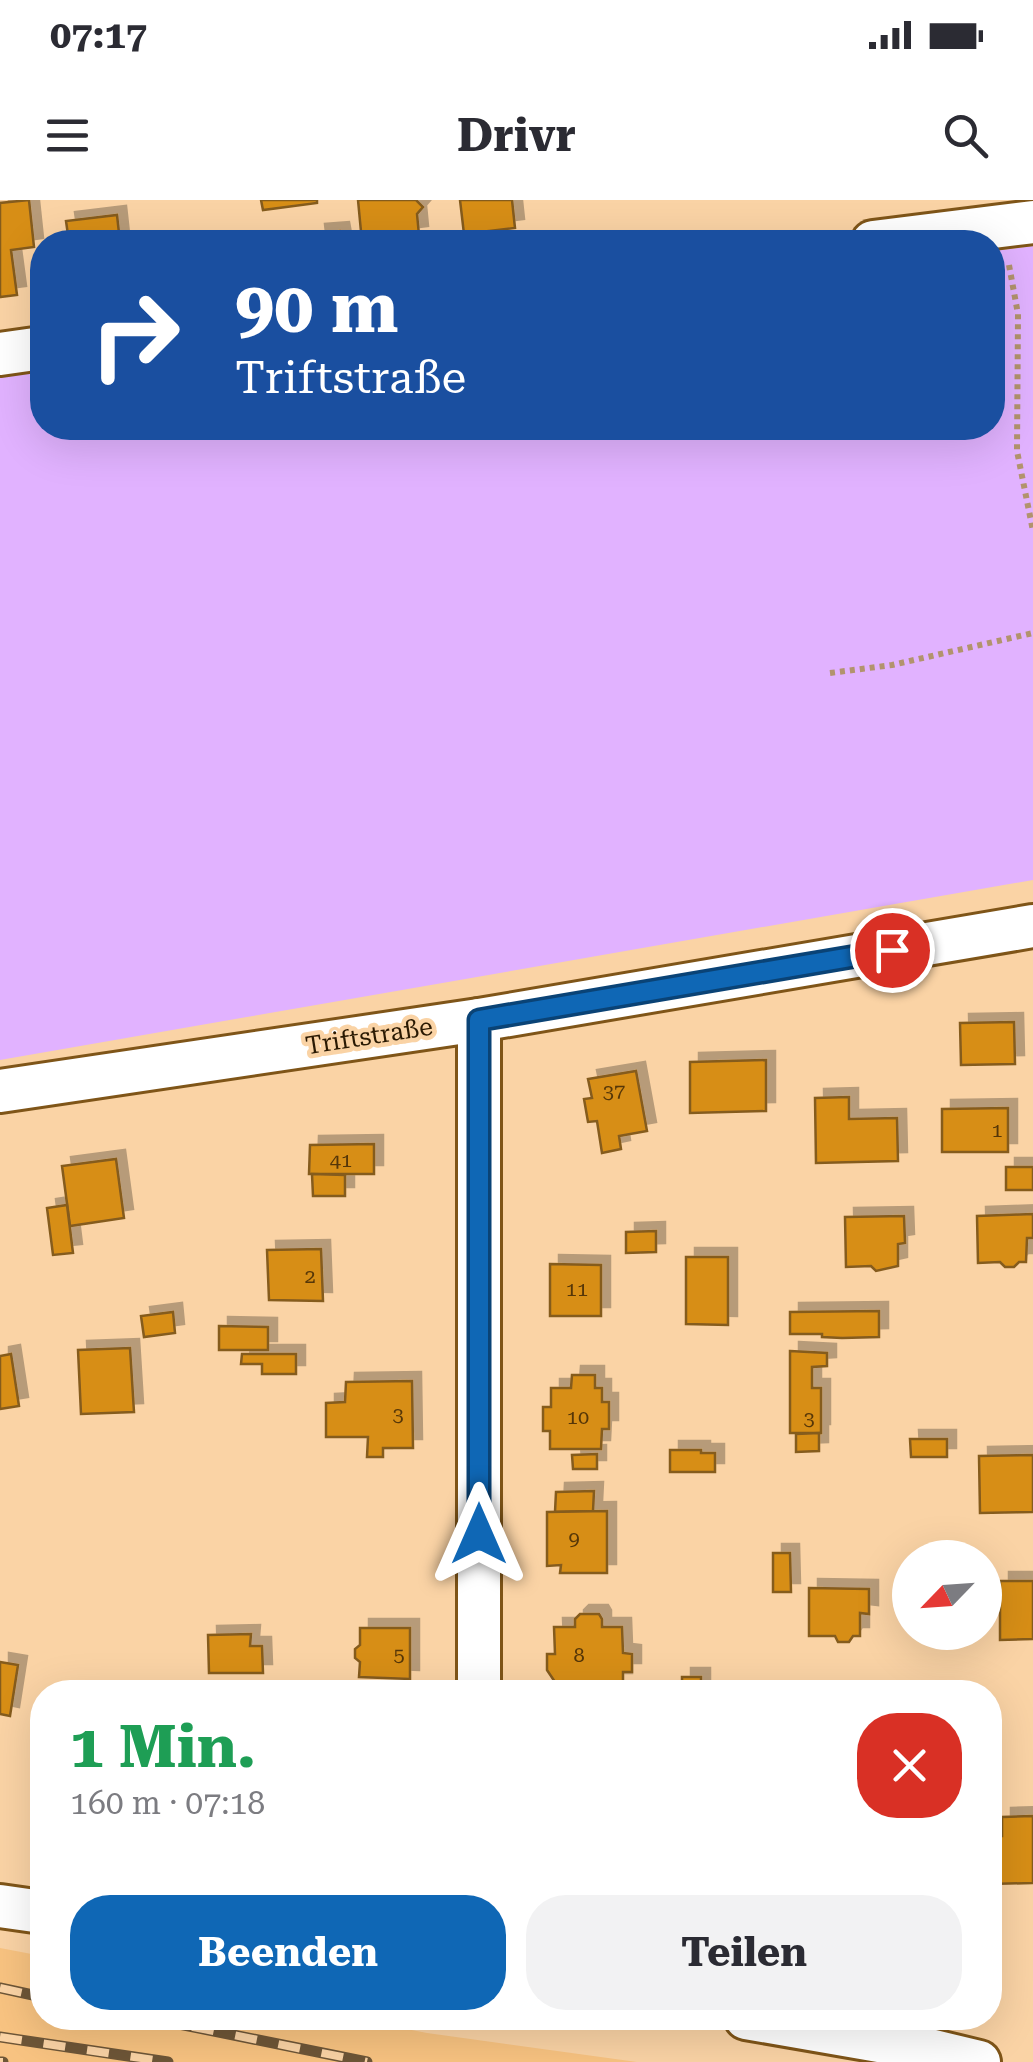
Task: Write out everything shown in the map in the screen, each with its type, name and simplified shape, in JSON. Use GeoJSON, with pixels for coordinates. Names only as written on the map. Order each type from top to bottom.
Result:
{"type":"FeatureCollection","features":[{"type":"Feature","properties":{"kind":"street"},"geometry":{"type":"LineString","coordinates":[[937,230],[1012,216]]}},
{"type":"Feature","properties":{"kind":"street"},"geometry":{"type":"LineString","coordinates":[[0,354],[30,350]]}},
{"type":"Feature","properties":{"kind":"street","name":"Triftstraße"},"geometry":{"type":"LineString","coordinates":[[0,1091],[479,1020],[1033,926]]}},
{"type":"Feature","properties":{"kind":"street"},"geometry":{"type":"LineString","coordinates":[[479,1020],[479,1680]]}},
{"type":"Feature","properties":{"kind":"street"},"geometry":{"type":"LineString","coordinates":[[0,1906],[30,1910]]}},
{"type":"Feature","properties":{"kind":"street"},"geometry":{"type":"LineString","coordinates":[[815,2030],[979,2062]]}},
{"type":"Feature","properties":{"kind":"path"},"geometry":{"type":"LineString","coordinates":[[1012,216],[1018,314],[1017,450],[1033,532]]}},
{"type":"Feature","properties":{"kind":"path"},"geometry":{"type":"LineString","coordinates":[[830,673],[892,664],[1033,633]]}},
{"type":"Feature","properties":{"kind":"shaded area"},"geometry":{"type":"Polygon","coordinates":[[[1033,246],[1033,880],[0,1060],[0,376],[30,372],[30,440],[1005,440],[1005,250],[1033,246]]]}},
{"type":"Feature","properties":{"kind":"shaded area"},"geometry":{"type":"Polygon","coordinates":[[[0,1948],[30,1954],[30,2030],[412,2030],[637,2062],[0,2062],[0,1948]]]}},
{"type":"Feature","properties":{"kind":"building"},"geometry":{"type":"Polygon","coordinates":[[[29,200],[32,230],[30,248],[11,250],[17,295],[0,297],[0,203],[29,200]]]}},
{"type":"Feature","properties":{"kind":"building"},"geometry":{"type":"Polygon","coordinates":[[[261,200],[317,200],[317,203],[263,210],[261,200]]]}},
{"type":"Feature","properties":{"kind":"building"},"geometry":{"type":"Polygon","coordinates":[[[358,200],[416,200],[423,207],[417,214],[419,230],[361,230],[358,200]]]}},
{"type":"Feature","properties":{"kind":"building"},"geometry":{"type":"Polygon","coordinates":[[[460,200],[512,200],[515,228],[464,230],[460,200]]]}},
{"type":"Feature","properties":{"kind":"building"},"geometry":{"type":"Polygon","coordinates":[[[117,215],[119,230],[67,230],[66,221],[117,215]]]}},
{"type":"Feature","properties":{"kind":"building"},"geometry":{"type":"Polygon","coordinates":[[[1014,1022],[1015,1064],[961,1065],[960,1023],[1014,1022]]]}},
{"type":"Feature","properties":{"kind":"building"},"geometry":{"type":"Polygon","coordinates":[[[766,1060],[766,1111],[690,1113],[690,1062],[766,1060]]]}},
{"type":"Feature","properties":{"kind":"building"},"geometry":{"type":"Polygon","coordinates":[[[636,1071],[647,1131],[619,1136],[621,1149],[602,1153],[597,1121],[588,1122],[584,1099],[592,1098],[588,1079],[636,1071]]]}},
{"type":"Feature","properties":{"kind":"building"},"geometry":{"type":"Polygon","coordinates":[[[849,1097],[849,1119],[897,1118],[898,1161],[816,1163],[815,1098],[849,1097]]]}},
{"type":"Feature","properties":{"kind":"building"},"geometry":{"type":"Polygon","coordinates":[[[1008,1108],[1008,1152],[942,1152],[942,1109],[1008,1108]]]}},
{"type":"Feature","properties":{"kind":"building"},"geometry":{"type":"Polygon","coordinates":[[[374,1144],[374,1174],[309,1174],[310,1145],[374,1144]]]}},
{"type":"Feature","properties":{"kind":"building"},"geometry":{"type":"Polygon","coordinates":[[[116,1159],[124,1218],[70,1226],[62,1166],[116,1159]]]}},
{"type":"Feature","properties":{"kind":"building"},"geometry":{"type":"Polygon","coordinates":[[[1006,1167],[1033,1167],[1033,1190],[1006,1190],[1006,1167]]]}},
{"type":"Feature","properties":{"kind":"building"},"geometry":{"type":"Polygon","coordinates":[[[312,1174],[345,1175],[345,1196],[313,1196],[312,1174]]]}},
{"type":"Feature","properties":{"kind":"building"},"geometry":{"type":"Polygon","coordinates":[[[67,1205],[73,1253],[53,1255],[47,1208],[67,1205]]]}},
{"type":"Feature","properties":{"kind":"building"},"geometry":{"type":"Polygon","coordinates":[[[1033,1214],[1033,1238],[1027,1238],[1026,1262],[1014,1267],[1005,1267],[1000,1262],[978,1263],[977,1216],[1033,1214]]]}},
{"type":"Feature","properties":{"kind":"building"},"geometry":{"type":"Polygon","coordinates":[[[904,1216],[905,1243],[898,1244],[898,1266],[876,1271],[871,1266],[846,1267],[845,1217],[904,1216]]]}},
{"type":"Feature","properties":{"kind":"building"},"geometry":{"type":"Polygon","coordinates":[[[656,1231],[656,1252],[626,1253],[626,1232],[656,1231]]]}},
{"type":"Feature","properties":{"kind":"building"},"geometry":{"type":"Polygon","coordinates":[[[321,1249],[323,1301],[269,1300],[267,1250],[321,1249]]]}},
{"type":"Feature","properties":{"kind":"building"},"geometry":{"type":"Polygon","coordinates":[[[686,1257],[728,1257],[728,1325],[686,1324],[686,1257]]]}},
{"type":"Feature","properties":{"kind":"building"},"geometry":{"type":"Polygon","coordinates":[[[550,1264],[601,1265],[601,1316],[550,1316],[550,1264]]]}},
{"type":"Feature","properties":{"kind":"building"},"geometry":{"type":"Polygon","coordinates":[[[879,1311],[879,1337],[790,1334],[790,1312],[879,1311]]]}},
{"type":"Feature","properties":{"kind":"building"},"geometry":{"type":"Polygon","coordinates":[[[173,1312],[175,1333],[144,1337],[141,1316],[173,1312]]]}},
{"type":"Feature","properties":{"kind":"building"},"geometry":{"type":"Polygon","coordinates":[[[219,1326],[268,1327],[268,1350],[219,1350],[219,1326]]]}},
{"type":"Feature","properties":{"kind":"building"},"geometry":{"type":"Polygon","coordinates":[[[130,1348],[134,1412],[81,1414],[78,1350],[130,1348]]]}},
{"type":"Feature","properties":{"kind":"building"},"geometry":{"type":"Polygon","coordinates":[[[790,1351],[827,1353],[827,1366],[812,1367],[812,1388],[821,1388],[821,1433],[790,1433],[790,1351]]]}},
{"type":"Feature","properties":{"kind":"building"},"geometry":{"type":"Polygon","coordinates":[[[11,1354],[19,1406],[0,1409],[0,1356],[11,1354]]]}},
{"type":"Feature","properties":{"kind":"building"},"geometry":{"type":"Polygon","coordinates":[[[242,1354],[296,1354],[296,1374],[262,1374],[262,1364],[241,1364],[242,1354]]]}},
{"type":"Feature","properties":{"kind":"building"},"geometry":{"type":"Polygon","coordinates":[[[572,1375],[595,1375],[595,1388],[602,1388],[602,1402],[609,1402],[609,1429],[602,1429],[601,1449],[550,1449],[550,1431],[543,1431],[543,1407],[551,1407],[551,1388],[571,1388],[572,1375]]]}},
{"type":"Feature","properties":{"kind":"building"},"geometry":{"type":"Polygon","coordinates":[[[412,1381],[413,1448],[383,1448],[383,1457],[367,1457],[368,1437],[326,1437],[326,1403],[345,1402],[346,1382],[412,1381]]]}},
{"type":"Feature","properties":{"kind":"building"},"geometry":{"type":"Polygon","coordinates":[[[819,1433],[819,1451],[796,1452],[796,1434],[819,1433]]]}},
{"type":"Feature","properties":{"kind":"building"},"geometry":{"type":"Polygon","coordinates":[[[910,1439],[947,1439],[947,1457],[911,1457],[910,1439]]]}},
{"type":"Feature","properties":{"kind":"building"},"geometry":{"type":"Polygon","coordinates":[[[670,1450],[715,1453],[715,1472],[670,1472],[670,1450]]]}},
{"type":"Feature","properties":{"kind":"building"},"geometry":{"type":"Polygon","coordinates":[[[597,1454],[597,1469],[573,1469],[572,1455],[597,1454]]]}},
{"type":"Feature","properties":{"kind":"building"},"geometry":{"type":"Polygon","coordinates":[[[1033,1455],[1033,1512],[980,1513],[979,1456],[1033,1455]]]}},
{"type":"Feature","properties":{"kind":"building"},"geometry":{"type":"Polygon","coordinates":[[[594,1491],[593,1511],[555,1512],[556,1492],[594,1491]]]}},
{"type":"Feature","properties":{"kind":"building"},"geometry":{"type":"Polygon","coordinates":[[[607,1511],[607,1573],[560,1573],[561,1565],[547,1566],[547,1512],[607,1511]]]}},
{"type":"Feature","properties":{"kind":"building"},"geometry":{"type":"Polygon","coordinates":[[[773,1553],[790,1553],[791,1592],[773,1592],[773,1553]]]}},
{"type":"Feature","properties":{"kind":"building"},"geometry":{"type":"Polygon","coordinates":[[[1002,1581],[1033,1581],[1033,1639],[1002,1640],[1002,1581]]]}},
{"type":"Feature","properties":{"kind":"building"},"geometry":{"type":"Polygon","coordinates":[[[809,1588],[869,1589],[869,1614],[860,1613],[860,1636],[838,1642],[835,1636],[809,1636],[809,1588]]]}},
{"type":"Feature","properties":{"kind":"building"},"geometry":{"type":"Polygon","coordinates":[[[580,1614],[599,1614],[602,1627],[622,1627],[623,1653],[632,1654],[632,1672],[623,1672],[623,1680],[554,1680],[547,1670],[547,1654],[555,1654],[554,1627],[575,1627],[580,1614]]]}},
{"type":"Feature","properties":{"kind":"building"},"geometry":{"type":"Polygon","coordinates":[[[360,1628],[410,1628],[410,1679],[359,1677],[360,1662],[355,1658],[355,1649],[360,1645],[360,1628]]]}},
{"type":"Feature","properties":{"kind":"building"},"geometry":{"type":"Polygon","coordinates":[[[251,1634],[250,1646],[262,1646],[263,1673],[209,1673],[208,1635],[251,1634]]]}},
{"type":"Feature","properties":{"kind":"building"},"geometry":{"type":"Polygon","coordinates":[[[0,1662],[18,1665],[10,1716],[0,1714],[0,1662]]]}},
{"type":"Feature","properties":{"kind":"building"},"geometry":{"type":"Polygon","coordinates":[[[1033,1816],[1033,1883],[1002,1884],[1002,1817],[1033,1816]]]}},
{"type":"Feature","properties":{"kind":"railway"},"geometry":{"type":"LineString","coordinates":[[0,1988],[30,1994]]}},
{"type":"Feature","properties":{"kind":"railway"},"geometry":{"type":"LineString","coordinates":[[208,2030],[367,2062]]}},
{"type":"Feature","properties":{"kind":"railway"},"geometry":{"type":"LineString","coordinates":[[0,2037],[168,2062]]}},
{"type":"Feature","properties":{"kind":"route"},"geometry":{"type":"LineString","coordinates":[[479,1534],[479,1020],[892,950]]}}]}
